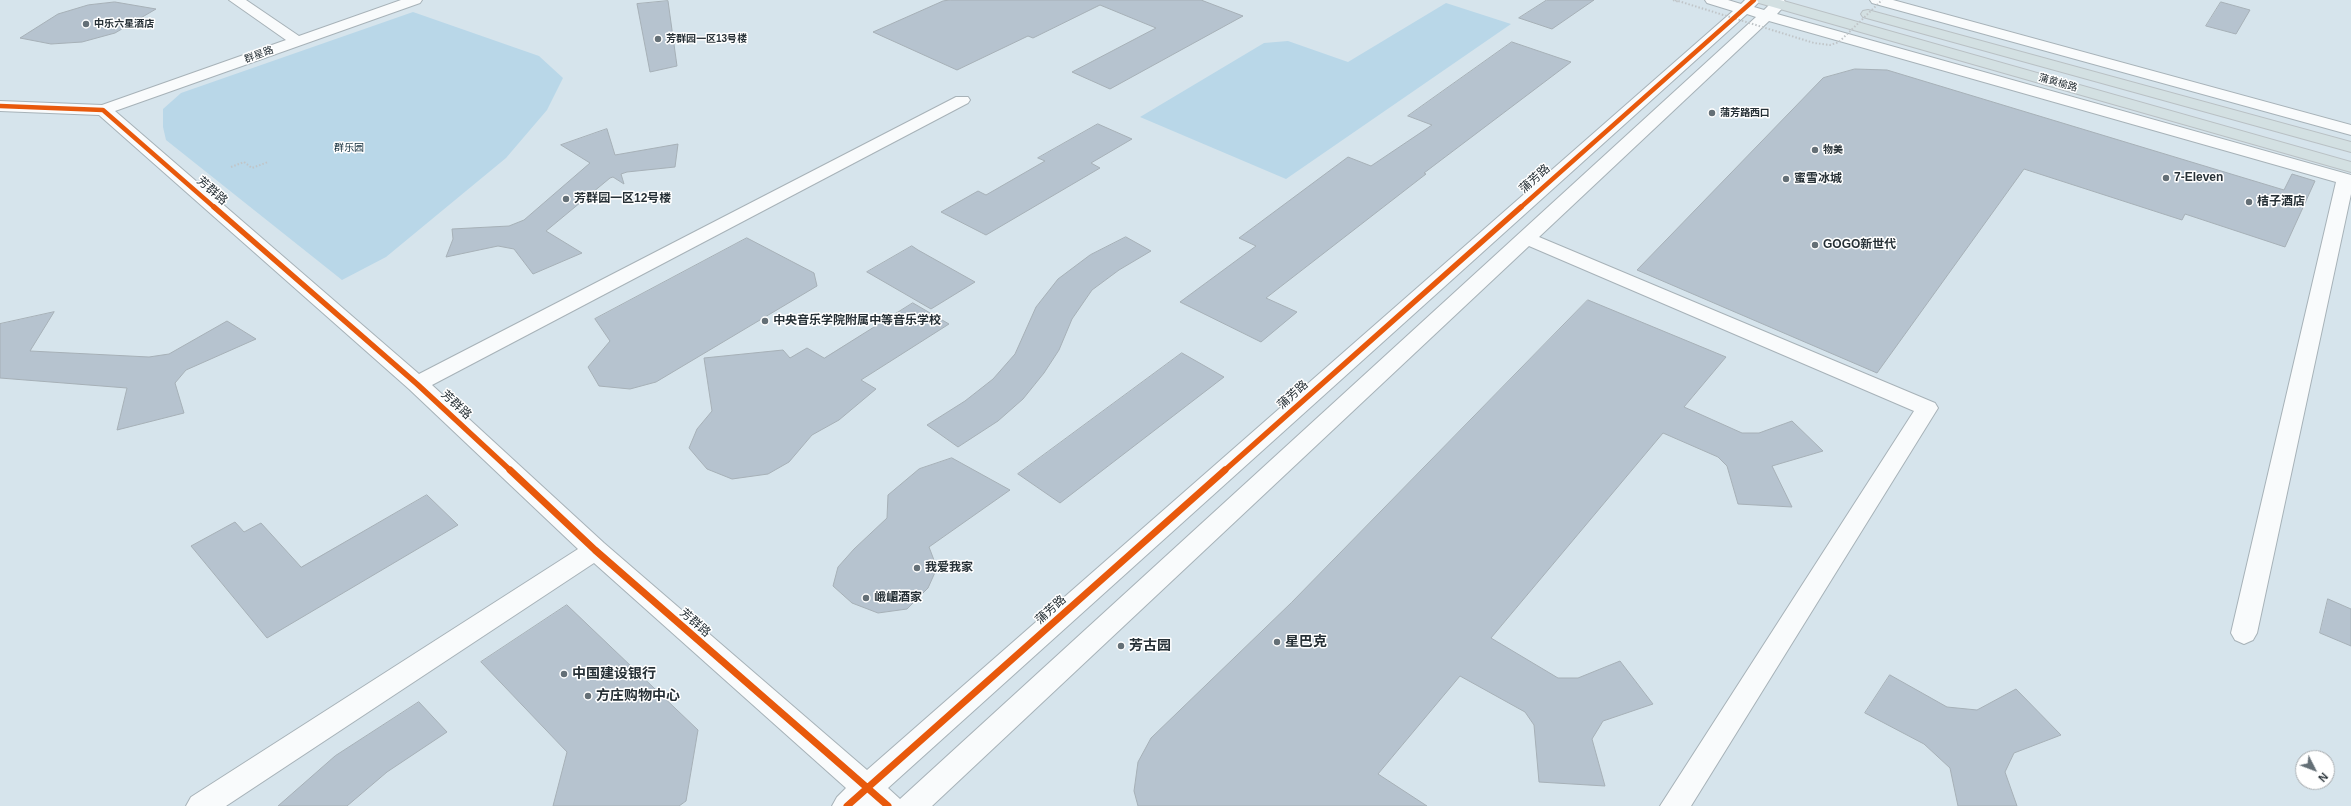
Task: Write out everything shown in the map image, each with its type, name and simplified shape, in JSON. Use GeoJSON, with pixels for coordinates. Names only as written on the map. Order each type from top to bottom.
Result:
{"type":"FeatureCollection","features":[{"type":"Feature","properties":{"kind":"main road","name":"蒲黄榆路"},"geometry":{"type":"LineString","coordinates":[[1818,0],[2351,147]]}},
{"type":"Feature","properties":{"kind":"street"},"geometry":{"type":"LineString","coordinates":[[236,0],[297,41]]}},
{"type":"Feature","properties":{"kind":"street","name":"群星路"},"geometry":{"type":"LineString","coordinates":[[103,110],[415,0]]}},
{"type":"Feature","properties":{"kind":"street"},"geometry":{"type":"LineString","coordinates":[[1712,0],[1764,5],[2349,176],[2244,634]]}},
{"type":"Feature","properties":{"kind":"street"},"geometry":{"type":"LineString","coordinates":[[1877,0],[2351,130]]}},
{"type":"Feature","properties":{"kind":"street"},"geometry":{"type":"LineString","coordinates":[[911,806],[1526,238],[1764,5]]}},
{"type":"Feature","properties":{"kind":"street","name":"蒲芳路"},"geometry":{"type":"LineString","coordinates":[[868,800],[1764,5]]}},
{"type":"Feature","properties":{"kind":"street"},"geometry":{"type":"LineString","coordinates":[[417,384],[962,100]]}},
{"type":"Feature","properties":{"kind":"street"},"geometry":{"type":"LineString","coordinates":[[0,106],[36,106],[103,110]]}},
{"type":"Feature","properties":{"kind":"street","name":"芳群路"},"geometry":{"type":"LineString","coordinates":[[103,110],[417,384],[595,550],[868,800]]}},
{"type":"Feature","properties":{"kind":"street"},"geometry":{"type":"LineString","coordinates":[[1526,238],[1928,408],[1675,806]]}},
{"type":"Feature","properties":{"kind":"street"},"geometry":{"type":"LineString","coordinates":[[201,806],[595,550]]}},
{"type":"Feature","properties":{"kind":"path"},"geometry":{"type":"LineString","coordinates":[[1674,0],[1814,43],[1830,45],[1839,42],[1882,0]]}},
{"type":"Feature","properties":{"kind":"path"},"geometry":{"type":"LineString","coordinates":[[231,167],[244,162],[252,168],[268,162]]}},
{"type":"Feature","properties":{"kind":"green space"},"geometry":{"type":"Polygon","coordinates":[[[1446,3],[1511,24],[1286,179],[1140,117],[1264,43],[1288,41],[1348,62],[1446,3]]]}},
{"type":"Feature","properties":{"kind":"green space","name":"群乐园"},"geometry":{"type":"Polygon","coordinates":[[[413,12],[539,56],[563,78],[547,110],[506,158],[386,257],[342,280],[166,140],[163,127],[163,109],[181,93],[413,12]]]}},
{"type":"Feature","properties":{"kind":"building"},"geometry":{"type":"Polygon","coordinates":[[[1201,0],[1243,16],[1110,89],[1072,72],[1156,28],[1100,5],[1033,38],[1028,36],[957,70],[873,32],[943,1],[1201,0]]]}},
{"type":"Feature","properties":{"kind":"building"},"geometry":{"type":"Polygon","coordinates":[[[1547,0],[1594,0],[1552,29],[1519,18],[1547,0]]]}},
{"type":"Feature","properties":{"kind":"building"},"geometry":{"type":"Polygon","coordinates":[[[668,1],[677,66],[650,72],[637,4],[668,1]]]}},
{"type":"Feature","properties":{"kind":"building","name":"中乐六星酒店"},"geometry":{"type":"Polygon","coordinates":[[[115,2],[156,9],[115,33],[82,42],[51,44],[20,38],[58,14],[88,5],[115,2]]]}},
{"type":"Feature","properties":{"kind":"building"},"geometry":{"type":"Polygon","coordinates":[[[2221,2],[2250,10],[2236,34],[2206,26],[2221,2]]]}},
{"type":"Feature","properties":{"kind":"building"},"geometry":{"type":"Polygon","coordinates":[[[1512,42],[1571,62],[1424,173],[1426,174],[1266,298],[1297,312],[1261,342],[1180,302],[1256,246],[1239,238],[1348,157],[1371,166],[1432,125],[1408,116],[1512,42]]]}},
{"type":"Feature","properties":{"kind":"building","name":"GOGO新世代"},"geometry":{"type":"Polygon","coordinates":[[[1855,69],[1887,70],[2284,190],[2292,174],[2315,181],[2285,247],[2185,214],[2182,220],[2024,169],[1877,373],[1637,270],[1823,78],[1855,69]]]}},
{"type":"Feature","properties":{"kind":"building"},"geometry":{"type":"Polygon","coordinates":[[[1098,124],[1132,139],[1091,163],[1100,168],[986,235],[941,212],[978,191],[986,195],[1045,161],[1038,158],[1098,124]]]}},
{"type":"Feature","properties":{"kind":"building","name":"芳群园一区12号楼"},"geometry":{"type":"Polygon","coordinates":[[[607,129],[615,155],[678,144],[675,167],[627,172],[621,174],[624,184],[613,177],[610,178],[546,231],[582,253],[533,274],[514,249],[498,246],[446,257],[453,239],[452,229],[509,226],[524,220],[590,163],[561,145],[607,129]]]}},
{"type":"Feature","properties":{"kind":"building"},"geometry":{"type":"Polygon","coordinates":[[[1126,237],[1151,251],[1119,270],[1092,290],[1072,319],[1059,350],[1044,373],[1023,399],[998,421],[958,447],[927,425],[965,401],[993,379],[1015,354],[1036,307],[1058,279],[1090,255],[1126,237]]]}},
{"type":"Feature","properties":{"kind":"building"},"geometry":{"type":"Polygon","coordinates":[[[747,238],[814,273],[817,286],[656,382],[630,389],[599,386],[588,367],[610,341],[595,319],[747,238]]]}},
{"type":"Feature","properties":{"kind":"building"},"geometry":{"type":"Polygon","coordinates":[[[912,246],[975,282],[931,309],[867,272],[912,246]]]}},
{"type":"Feature","properties":{"kind":"building"},"geometry":{"type":"Polygon","coordinates":[[[1588,300],[1726,357],[1684,407],[1742,433],[1759,433],[1792,421],[1823,451],[1772,466],[1792,507],[1738,504],[1727,466],[1718,457],[1663,433],[1491,638],[1558,678],[1578,678],[1620,661],[1653,704],[1603,721],[1592,739],[1605,786],[1539,782],[1534,725],[1525,712],[1460,676],[1378,774],[1427,806],[1138,806],[1134,791],[1138,762],[1151,738],[1291,603],[1588,300]]]}},
{"type":"Feature","properties":{"kind":"building"},"geometry":{"type":"Polygon","coordinates":[[[913,303],[949,324],[861,380],[876,389],[839,420],[812,435],[789,462],[768,474],[732,479],[707,469],[689,448],[697,429],[712,411],[704,358],[783,350],[790,358],[807,348],[824,358],[913,303]]]}},
{"type":"Feature","properties":{"kind":"building"},"geometry":{"type":"Polygon","coordinates":[[[54,312],[30,351],[149,357],[169,354],[227,321],[256,339],[186,370],[175,383],[184,413],[117,430],[127,388],[0,378],[0,324],[54,312]]]}},
{"type":"Feature","properties":{"kind":"building"},"geometry":{"type":"Polygon","coordinates":[[[1182,353],[1224,377],[1060,503],[1018,474],[1182,353]]]}},
{"type":"Feature","properties":{"kind":"building"},"geometry":{"type":"Polygon","coordinates":[[[952,458],[1010,490],[929,547],[937,568],[928,588],[907,609],[878,613],[852,603],[833,586],[838,567],[854,549],[887,518],[888,495],[919,469],[952,458]]]}},
{"type":"Feature","properties":{"kind":"building"},"geometry":{"type":"Polygon","coordinates":[[[427,495],[458,525],[267,638],[191,546],[235,522],[244,532],[261,523],[301,567],[427,495]]]}},
{"type":"Feature","properties":{"kind":"building"},"geometry":{"type":"Polygon","coordinates":[[[2328,599],[2351,609],[2351,646],[2320,633],[2328,599]]]}},
{"type":"Feature","properties":{"kind":"building","name":"方庄购物中心"},"geometry":{"type":"Polygon","coordinates":[[[567,605],[698,730],[686,801],[679,806],[553,806],[567,752],[481,662],[567,605]]]}},
{"type":"Feature","properties":{"kind":"building"},"geometry":{"type":"Polygon","coordinates":[[[1890,675],[1947,707],[1977,710],[2016,689],[2061,735],[2014,753],[2005,772],[2017,806],[1958,806],[1950,768],[1924,744],[1865,713],[1890,675]]]}},
{"type":"Feature","properties":{"kind":"building"},"geometry":{"type":"Polygon","coordinates":[[[419,702],[447,732],[387,772],[347,806],[278,806],[335,756],[419,702]]]}},
{"type":"Feature","properties":{"kind":"cycle path"},"geometry":{"type":"LineString","coordinates":[[847,806],[1754,0]]}},
{"type":"Feature","properties":{"kind":"cycle path"},"geometry":{"type":"LineString","coordinates":[[0,106],[36,106],[103,110],[417,384],[595,550],[888,806]]}},
{"type":"Feature","properties":{"kind":"place","name":"中乐六星酒店"},"geometry":{"type":"Point","coordinates":[86,24]}},
{"type":"Feature","properties":{"kind":"place","name":"芳群园一区13号楼"},"geometry":{"type":"Point","coordinates":[658,39]}},
{"type":"Feature","properties":{"kind":"place","name":"蒲芳路西口"},"geometry":{"type":"Point","coordinates":[1712,113]}},
{"type":"Feature","properties":{"kind":"place","name":"物美"},"geometry":{"type":"Point","coordinates":[1815,150]}},
{"type":"Feature","properties":{"kind":"place","name":"7-Eleven"},"geometry":{"type":"Point","coordinates":[2166,178]}},
{"type":"Feature","properties":{"kind":"place","name":"蜜雪冰城"},"geometry":{"type":"Point","coordinates":[1786,179]}},
{"type":"Feature","properties":{"kind":"place","name":"芳群园一区12号楼"},"geometry":{"type":"Point","coordinates":[566,199]}},
{"type":"Feature","properties":{"kind":"place","name":"桔子酒店"},"geometry":{"type":"Point","coordinates":[2249,202]}},
{"type":"Feature","properties":{"kind":"place","name":"GOGO新世代"},"geometry":{"type":"Point","coordinates":[1815,245]}},
{"type":"Feature","properties":{"kind":"place","name":"中央音乐学院附属中等音乐学校"},"geometry":{"type":"Point","coordinates":[765,321]}},
{"type":"Feature","properties":{"kind":"place","name":"我爱我家"},"geometry":{"type":"Point","coordinates":[917,568]}},
{"type":"Feature","properties":{"kind":"place","name":"峨嵋酒家"},"geometry":{"type":"Point","coordinates":[866,598]}},
{"type":"Feature","properties":{"kind":"place","name":"星巴克"},"geometry":{"type":"Point","coordinates":[1277,642]}},
{"type":"Feature","properties":{"kind":"place","name":"芳古园"},"geometry":{"type":"Point","coordinates":[1121,646]}},
{"type":"Feature","properties":{"kind":"place","name":"中国建设银行"},"geometry":{"type":"Point","coordinates":[564,674]}},
{"type":"Feature","properties":{"kind":"place","name":"方庄购物中心"},"geometry":{"type":"Point","coordinates":[588,696]}}]}
